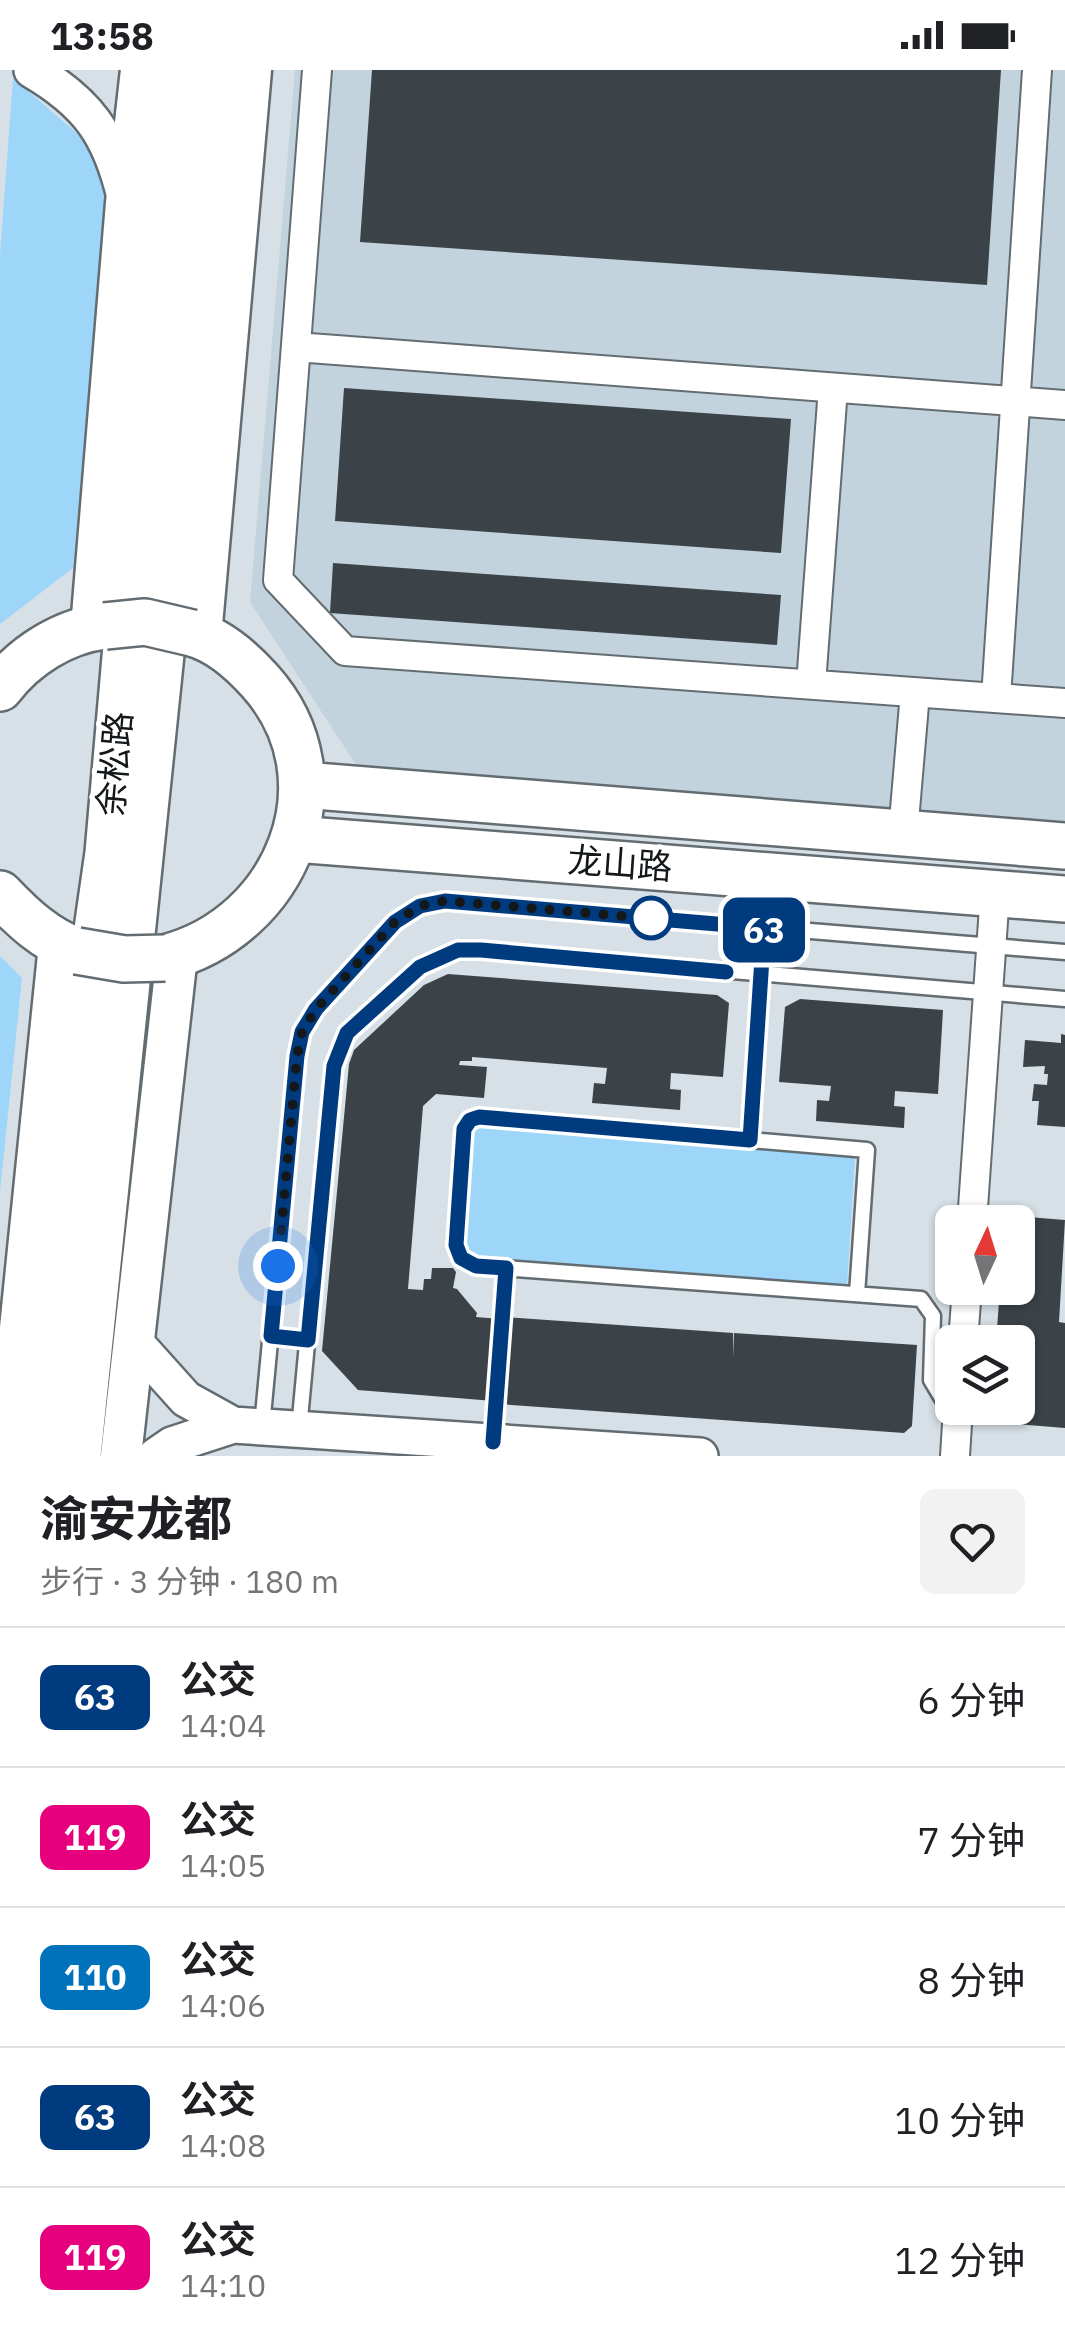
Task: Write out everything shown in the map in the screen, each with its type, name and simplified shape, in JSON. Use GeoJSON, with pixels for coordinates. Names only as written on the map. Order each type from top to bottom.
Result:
{"type":"FeatureCollection","features":[{"type":"Feature","properties":{"kind":"main road"},"geometry":{"type":"LineString","coordinates":[[98,627],[126,203],[141,70]]}},
{"type":"Feature","properties":{"kind":"main road","name":"余松路"},"geometry":{"type":"LineString","coordinates":[[38,1456],[86,1006],[108,853],[176,70]]}},
{"type":"Feature","properties":{"kind":"main road","name":"余松路"},"geometry":{"type":"LineString","coordinates":[[78,1456],[216,70]]}},
{"type":"Feature","properties":{"kind":"main road"},"geometry":{"type":"LineString","coordinates":[[196,634],[252,70]]}},
{"type":"Feature","properties":{"kind":"main road"},"geometry":{"type":"LineString","coordinates":[[0,688],[11,673],[46,645],[98,627],[145,622],[196,634],[242,660],[273,696],[294,738],[302,785],[296,839],[271,889],[232,928],[171,956],[124,959],[68,948],[27,922],[0,894]]}},
{"type":"Feature","properties":{"kind":"main road","name":"龙山路"},"geometry":{"type":"LineString","coordinates":[[302,785],[1065,846]]}},
{"type":"Feature","properties":{"kind":"main road","name":"龙山路"},"geometry":{"type":"LineString","coordinates":[[296,839],[1065,899]]}},
{"type":"Feature","properties":{"kind":"main road"},"geometry":{"type":"LineString","coordinates":[[7,1456],[68,948]]}},
{"type":"Feature","properties":{"kind":"main road"},"geometry":{"type":"LineString","coordinates":[[120,1456],[171,956]]}},
{"type":"Feature","properties":{"kind":"street"},"geometry":{"type":"LineString","coordinates":[[32,70],[78,103],[101,130],[116,158],[126,203]]}},
{"type":"Feature","properties":{"kind":"street"},"geometry":{"type":"LineString","coordinates":[[318,70],[278,580],[345,651],[1065,704]]}},
{"type":"Feature","properties":{"kind":"street"},"geometry":{"type":"LineString","coordinates":[[996,698],[1037,70]]}},
{"type":"Feature","properties":{"kind":"street"},"geometry":{"type":"LineString","coordinates":[[296,348],[1065,405]]}},
{"type":"Feature","properties":{"kind":"street"},"geometry":{"type":"LineString","coordinates":[[811,684],[833,388]]}},
{"type":"Feature","properties":{"kind":"street"},"geometry":{"type":"LineString","coordinates":[[904,833],[915,692]]}},
{"type":"Feature","properties":{"kind":"street"},"geometry":{"type":"LineString","coordinates":[[973,1205],[995,893]]}},
{"type":"Feature","properties":{"kind":"street"},"geometry":{"type":"LineString","coordinates":[[133,1340],[186,1399],[248,1426]]}},
{"type":"Feature","properties":{"kind":"street"},"geometry":{"type":"LineString","coordinates":[[954,1456],[956,1425]]}},
{"type":"Feature","properties":{"kind":"street"},"geometry":{"type":"LineString","coordinates":[[156,1456],[172,1445],[248,1426],[700,1456]]}},
{"type":"Feature","properties":{"kind":"lane"},"geometry":{"type":"LineString","coordinates":[[248,1426],[271,1336],[302,1032],[316,1009],[395,922],[420,906],[445,901],[1065,952]]}},
{"type":"Feature","properties":{"kind":"lane"},"geometry":{"type":"LineString","coordinates":[[750,1140],[764,928]]}},
{"type":"Feature","properties":{"kind":"lane"},"geometry":{"type":"LineString","coordinates":[[299,1429],[338,1050],[347,1033],[420,967],[458,950],[481,950],[1065,999]]}},
{"type":"Feature","properties":{"kind":"lane"},"geometry":{"type":"LineString","coordinates":[[857,1294],[867,1150],[479,1117],[470,1120],[464,1129],[456,1245],[461,1258],[476,1266],[921,1299],[932,1316],[931,1380],[935,1385]]}},
{"type":"Feature","properties":{"kind":"lane"},"geometry":{"type":"LineString","coordinates":[[493,1442],[506,1268]]}},
{"type":"Feature","properties":{"kind":"lane"},"geometry":{"type":"LineString","coordinates":[[271,1336],[308,1340]]}},
{"type":"Feature","properties":{"kind":"shaded area"},"geometry":{"type":"Polygon","coordinates":[[[295,70],[1065,70],[1065,829],[358,768],[250,602],[295,70]]]}},
{"type":"Feature","properties":{"kind":"shaded area"},"geometry":{"type":"Polygon","coordinates":[[[13,78],[109,161],[73,568],[0,624],[0,255],[13,78]]]}},
{"type":"Feature","properties":{"kind":"shaded area"},"geometry":{"type":"Polygon","coordinates":[[[0,956],[22,978],[0,1192],[0,956]]]}},
{"type":"Feature","properties":{"kind":"shaded area"},"geometry":{"type":"Polygon","coordinates":[[[483,1125],[855,1157],[847,1286],[476,1258],[464,1245],[472,1134],[483,1125]]]}},
{"type":"Feature","properties":{"kind":"building"},"geometry":{"type":"Polygon","coordinates":[[[372,70],[1001,70],[987,285],[360,242],[372,70]]]}},
{"type":"Feature","properties":{"kind":"building"},"geometry":{"type":"Polygon","coordinates":[[[344,388],[791,419],[781,553],[335,521],[344,388]]]}},
{"type":"Feature","properties":{"kind":"building"},"geometry":{"type":"Polygon","coordinates":[[[333,563],[781,595],[777,645],[330,613],[333,563]]]}},
{"type":"Feature","properties":{"kind":"building"},"geometry":{"type":"Polygon","coordinates":[[[448,974],[717,995],[729,1003],[723,1077],[671,1073],[670,1089],[681,1090],[680,1110],[592,1103],[594,1083],[605,1084],[607,1068],[472,1057],[472,1061],[460,1061],[459,1065],[487,1067],[484,1098],[436,1094],[423,1106],[408,1289],[423,1290],[424,1279],[431,1279],[432,1268],[453,1268],[453,1288],[477,1313],[476,1317],[500,1319],[494,1401],[358,1390],[322,1351],[349,1064],[354,1050],[424,985],[448,974]]]}},
{"type":"Feature","properties":{"kind":"building"},"geometry":{"type":"Polygon","coordinates":[[[800,999],[943,1010],[938,1094],[895,1091],[894,1106],[905,1107],[904,1128],[816,1121],[817,1100],[829,1101],[831,1086],[779,1082],[785,1007],[800,999]]]}},
{"type":"Feature","properties":{"kind":"building"},"geometry":{"type":"Polygon","coordinates":[[[1061,1034],[1065,1035],[1065,1127],[1037,1125],[1039,1101],[1032,1101],[1034,1084],[1047,1085],[1048,1074],[1044,1074],[1045,1066],[1023,1067],[1025,1040],[1061,1043],[1061,1034]]]}},
{"type":"Feature","properties":{"kind":"building"},"geometry":{"type":"Polygon","coordinates":[[[1035,1218],[1065,1220],[1059,1322],[1065,1323],[1065,1428],[1028,1425],[1035,1425],[1035,1325],[997,1325],[999,1305],[1035,1305],[1035,1218]]]}},
{"type":"Feature","properties":{"kind":"building"},"geometry":{"type":"Polygon","coordinates":[[[505,1317],[733,1333],[733,1358],[734,1333],[917,1345],[912,1426],[904,1433],[498,1404],[505,1317]]]}},
{"type":"Feature","properties":{"kind":"bus line","name":"63"},"geometry":{"type":"LineString","coordinates":[[493,1442],[506,1268],[476,1266],[461,1258],[456,1245],[464,1129],[470,1120],[479,1117],[750,1140],[764,928],[445,901],[420,906],[395,922],[316,1009],[302,1032],[271,1336],[308,1340],[338,1050],[347,1033],[420,967],[458,950],[481,950],[726,972]]}},
{"type":"Feature","properties":{"kind":"route"},"geometry":{"type":"LineString","coordinates":[[278,1266],[302,1032],[316,1009],[395,922],[420,906],[445,901],[658,919],[651,918]]}}]}
